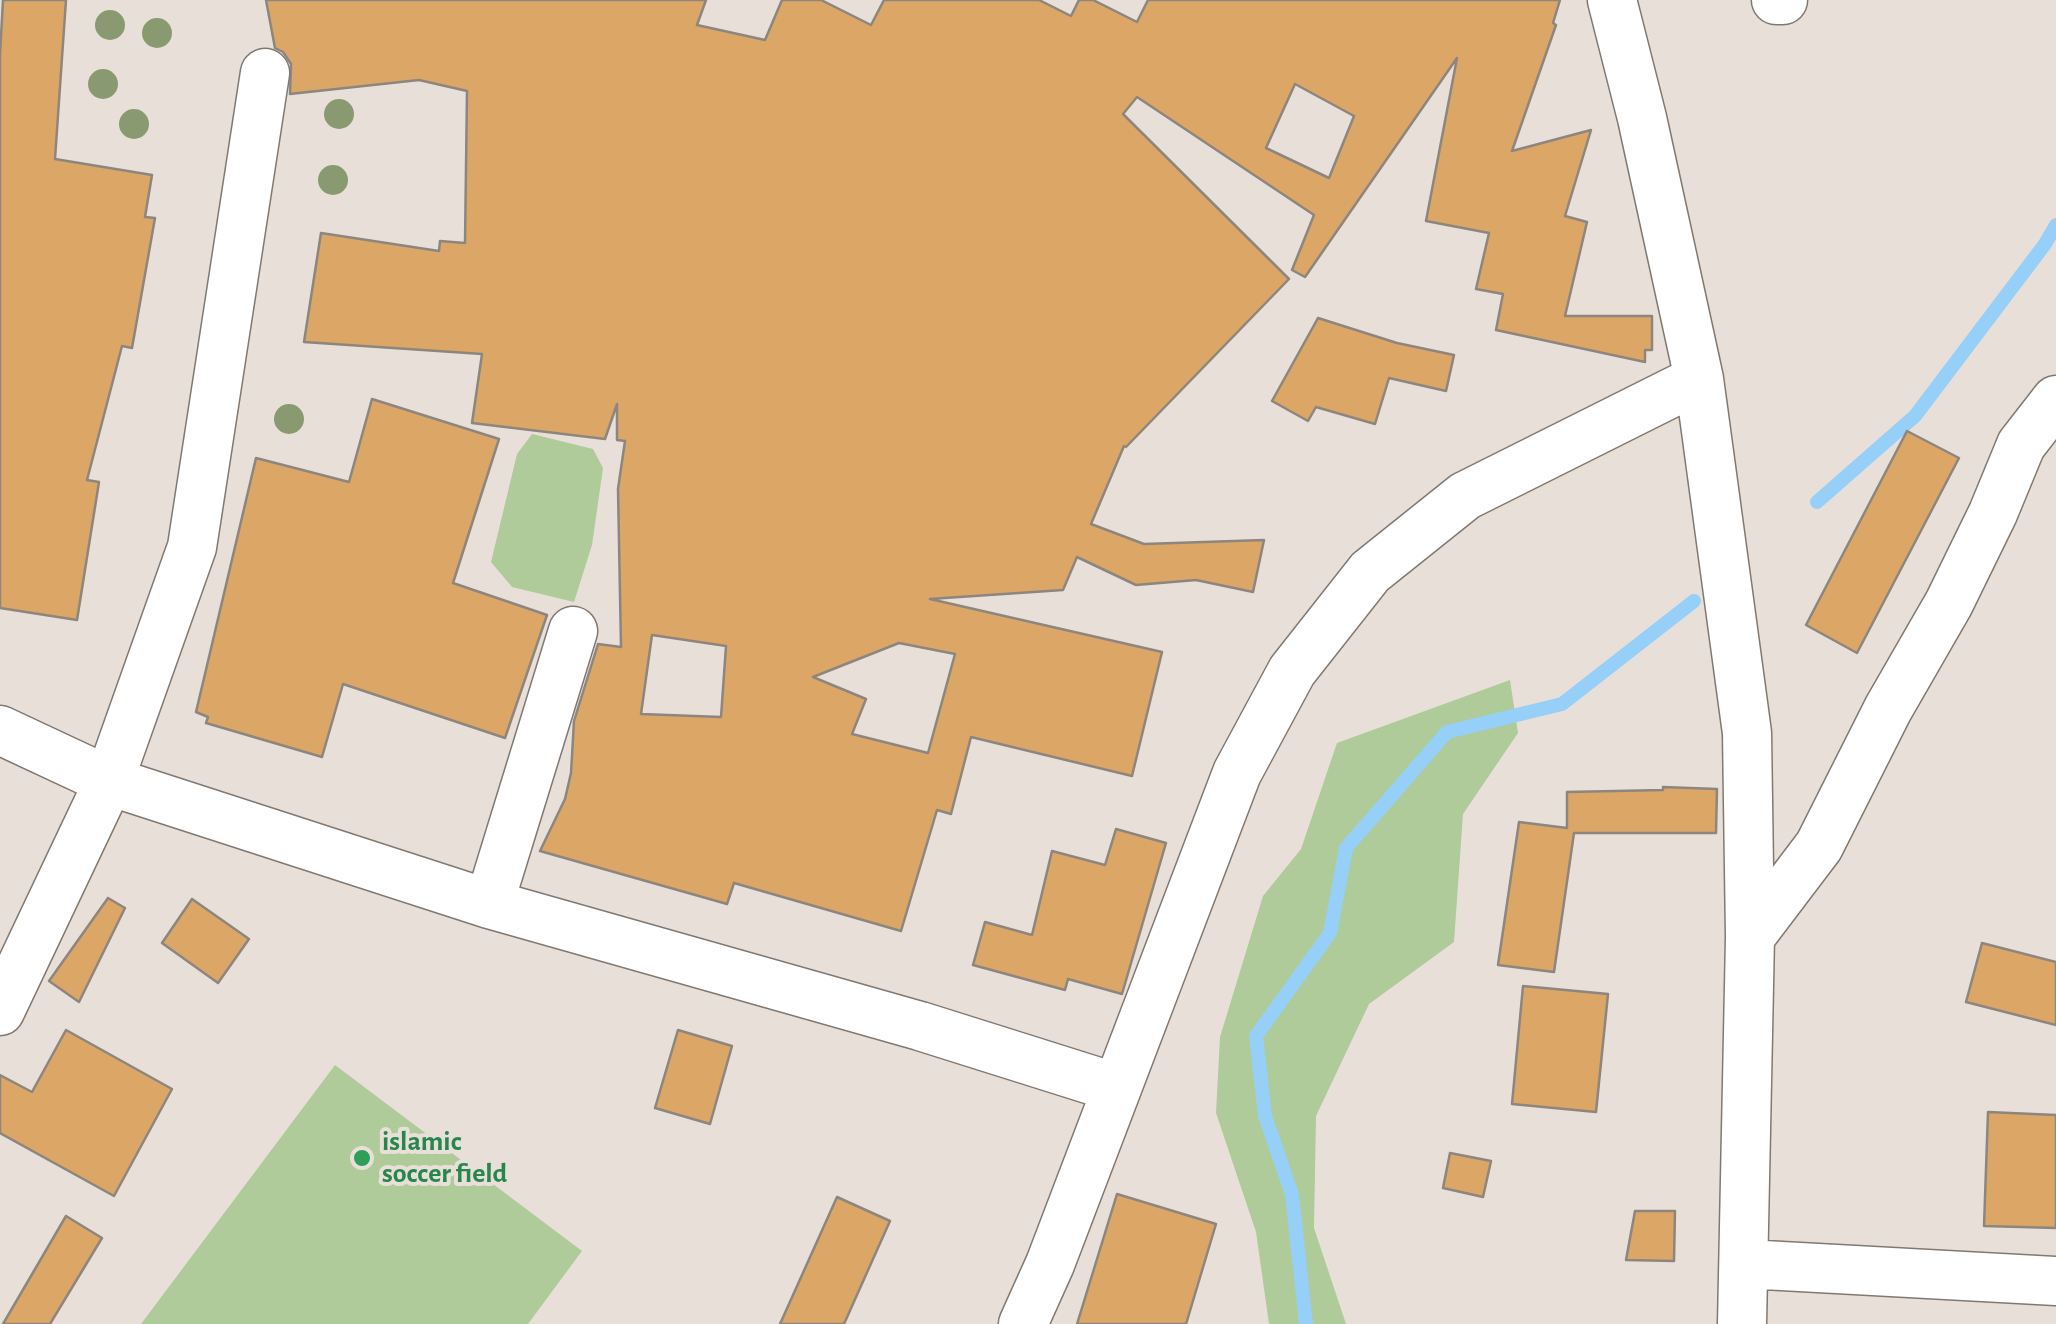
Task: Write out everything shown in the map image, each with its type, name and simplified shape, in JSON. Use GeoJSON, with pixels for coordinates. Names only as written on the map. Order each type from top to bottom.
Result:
{"type":"FeatureCollection","features":[{"type":"Feature","properties":{"kind":"street"},"geometry":{"type":"LineString","coordinates":[[1612,0],[1699,379],[1747,734],[1750,937],[1742,1324]]}},
{"type":"Feature","properties":{"kind":"street"},"geometry":{"type":"LineString","coordinates":[[0,1012],[109,781],[192,548],[264,73]]}},
{"type":"Feature","properties":{"kind":"street"},"geometry":{"type":"LineString","coordinates":[[1023,1324],[1050,1264],[1237,773],[1292,671],[1370,572],[1464,496],[1699,379]]}},
{"type":"Feature","properties":{"kind":"street"},"geometry":{"type":"LineString","coordinates":[[1750,937],[1819,846],[1994,512],[2021,445],[2056,400]]}},
{"type":"Feature","properties":{"kind":"street"},"geometry":{"type":"LineString","coordinates":[[489,904],[573,631]]}},
{"type":"Feature","properties":{"kind":"street"},"geometry":{"type":"LineString","coordinates":[[0,730],[109,781],[489,904],[920,1026],[1117,1088]]}},
{"type":"Feature","properties":{"kind":"street"},"geometry":{"type":"LineString","coordinates":[[1745,1264],[2056,1281]]}},
{"type":"Feature","properties":{"kind":"green space"},"geometry":{"type":"Polygon","coordinates":[[[532,434],[593,449],[603,468],[592,545],[574,602],[512,587],[491,562],[517,454],[532,434]]]}},
{"type":"Feature","properties":{"kind":"green space"},"geometry":{"type":"Polygon","coordinates":[[[1510,680],[1518,733],[1463,814],[1454,942],[1369,1004],[1316,1116],[1314,1228],[1346,1324],[1269,1324],[1256,1232],[1216,1113],[1220,1037],[1263,896],[1301,849],[1337,743],[1510,680]]]}},
{"type":"Feature","properties":{"kind":"green space","name":"islamic soccer field"},"geometry":{"type":"Polygon","coordinates":[[[335,1065],[582,1251],[528,1324],[141,1324],[335,1065]]]}},
{"type":"Feature","properties":{"kind":"building"},"geometry":{"type":"Polygon","coordinates":[[[3,0],[66,0],[55,159],[152,175],[145,217],[155,218],[132,348],[122,346],[87,480],[99,482],[77,620],[0,608],[3,0]]]}},
{"type":"Feature","properties":{"kind":"building"},"geometry":{"type":"Polygon","coordinates":[[[266,0],[706,0],[697,25],[765,40],[782,0],[821,0],[871,25],[884,0],[1039,0],[1071,16],[1079,0],[1093,0],[1137,22],[1148,0],[1560,0],[1553,23],[1556,25],[1512,151],[1591,130],[1565,216],[1587,222],[1565,316],[1652,316],[1652,350],[1645,350],[1645,362],[1496,330],[1503,294],[1476,289],[1489,233],[1426,221],[1457,58],[1305,277],[1292,270],[1314,215],[1137,97],[1123,114],[1289,279],[1124,446],[1091,524],[1144,544],[1264,540],[1253,592],[1196,580],[1136,585],[1077,557],[1063,590],[930,599],[1162,652],[1132,776],[971,737],[951,814],[937,810],[901,931],[734,883],[727,904],[540,851],[565,799],[574,721],[598,644],[621,647],[618,489],[625,441],[617,440],[617,404],[605,439],[472,423],[482,354],[304,342],[321,233],[439,251],[440,241],[465,243],[467,91],[419,80],[290,94],[291,64],[275,48],[266,0]],[[1295,84],[1266,148],[1329,178],[1354,116],[1295,84]],[[652,635],[641,714],[721,717],[726,646],[652,635]],[[899,643],[813,677],[866,699],[852,734],[928,753],[955,654],[899,643]]]}},
{"type":"Feature","properties":{"kind":"building"},"geometry":{"type":"Polygon","coordinates":[[[1318,318],[1397,343],[1454,355],[1446,391],[1389,378],[1375,424],[1316,407],[1308,421],[1272,401],[1318,318]]]}},
{"type":"Feature","properties":{"kind":"building"},"geometry":{"type":"Polygon","coordinates":[[[372,399],[499,439],[453,583],[547,615],[505,738],[343,684],[322,757],[206,723],[208,717],[196,712],[256,458],[349,482],[372,399]]]}},
{"type":"Feature","properties":{"kind":"building"},"geometry":{"type":"Polygon","coordinates":[[[1907,431],[1959,458],[1857,653],[1806,625],[1907,431]]]}},
{"type":"Feature","properties":{"kind":"building"},"geometry":{"type":"Polygon","coordinates":[[[1663,787],[1717,789],[1716,833],[1574,833],[1554,972],[1498,965],[1519,822],[1567,828],[1567,792],[1663,787]]]}},
{"type":"Feature","properties":{"kind":"building"},"geometry":{"type":"Polygon","coordinates":[[[1116,829],[1166,843],[1122,994],[1068,979],[1065,990],[973,965],[985,922],[1032,935],[1052,851],[1105,865],[1116,829]]]}},
{"type":"Feature","properties":{"kind":"building"},"geometry":{"type":"Polygon","coordinates":[[[108,898],[125,908],[79,1002],[49,981],[108,898]]]}},
{"type":"Feature","properties":{"kind":"building"},"geometry":{"type":"Polygon","coordinates":[[[192,899],[249,939],[218,983],[162,943],[192,899]]]}},
{"type":"Feature","properties":{"kind":"building"},"geometry":{"type":"Polygon","coordinates":[[[1982,943],[2056,962],[2056,1025],[1966,1002],[1982,943]]]}},
{"type":"Feature","properties":{"kind":"building"},"geometry":{"type":"Polygon","coordinates":[[[1523,986],[1608,994],[1596,1112],[1512,1104],[1523,986]]]}},
{"type":"Feature","properties":{"kind":"building"},"geometry":{"type":"Polygon","coordinates":[[[66,1030],[172,1089],[114,1196],[0,1133],[0,1075],[32,1092],[66,1030]]]}},
{"type":"Feature","properties":{"kind":"building"},"geometry":{"type":"Polygon","coordinates":[[[678,1030],[732,1046],[710,1124],[655,1108],[678,1030]]]}},
{"type":"Feature","properties":{"kind":"building"},"geometry":{"type":"Polygon","coordinates":[[[1988,1112],[2056,1115],[2056,1228],[1984,1226],[1988,1112]]]}},
{"type":"Feature","properties":{"kind":"building"},"geometry":{"type":"Polygon","coordinates":[[[1450,1153],[1491,1161],[1483,1197],[1443,1188],[1450,1153]]]}},
{"type":"Feature","properties":{"kind":"building"},"geometry":{"type":"Polygon","coordinates":[[[1117,1194],[1216,1224],[1186,1324],[1077,1324],[1117,1194]]]}},
{"type":"Feature","properties":{"kind":"building"},"geometry":{"type":"Polygon","coordinates":[[[837,1197],[890,1221],[844,1324],[780,1324],[837,1197]]]}},
{"type":"Feature","properties":{"kind":"building"},"geometry":{"type":"Polygon","coordinates":[[[1635,1211],[1675,1211],[1674,1261],[1626,1260],[1635,1211]]]}},
{"type":"Feature","properties":{"kind":"building"},"geometry":{"type":"Polygon","coordinates":[[[66,1216],[102,1238],[50,1324],[3,1324],[66,1216]]]}},
{"type":"Feature","properties":{"kind":"waterway"},"geometry":{"type":"LineString","coordinates":[[1817,502],[1915,416],[2056,225]]}},
{"type":"Feature","properties":{"kind":"waterway"},"geometry":{"type":"LineString","coordinates":[[1306,1324],[1292,1195],[1265,1116],[1256,1036],[1330,933],[1346,848],[1447,732],[1562,704],[1694,601]]}},
{"type":"Feature","properties":{"kind":"place","name":"islamic soccer field"},"geometry":{"type":"Point","coordinates":[362,1158]}}]}
